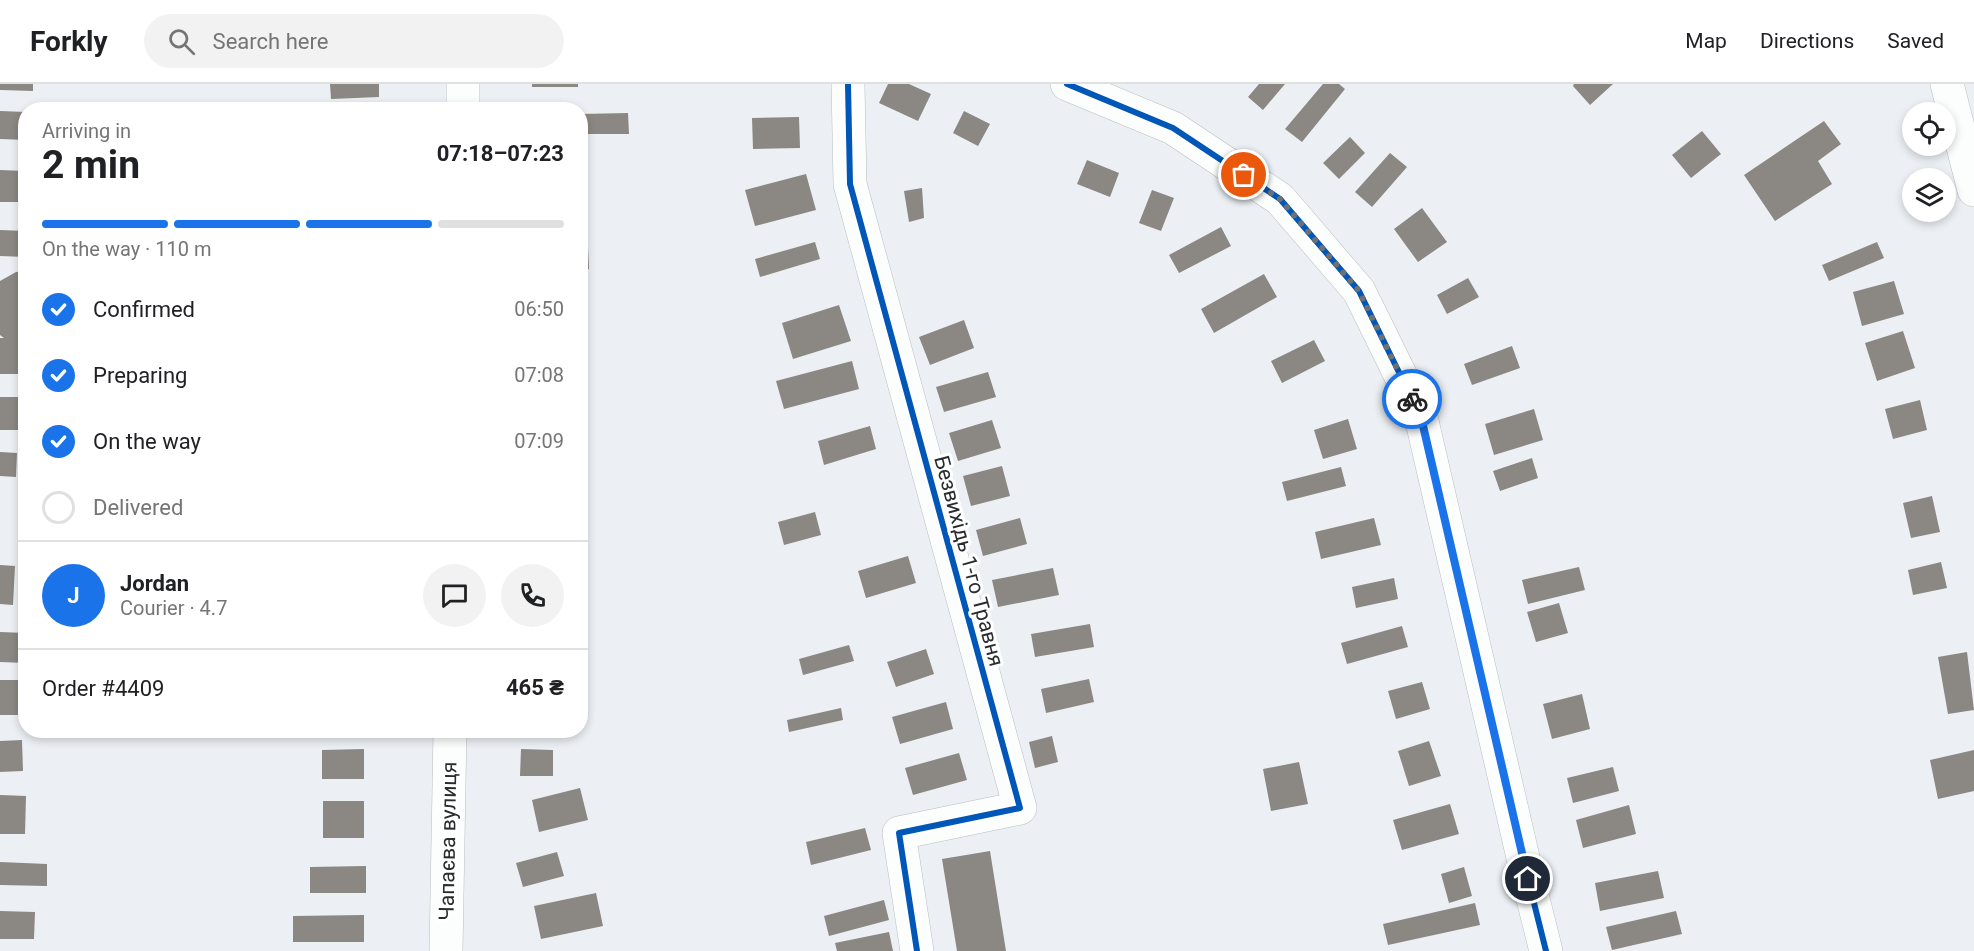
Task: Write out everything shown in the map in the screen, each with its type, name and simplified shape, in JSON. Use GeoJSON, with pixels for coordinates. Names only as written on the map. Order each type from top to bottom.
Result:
{"type":"FeatureCollection","features":[{"type":"Feature","properties":{"kind":"street"},"geometry":{"type":"LineString","coordinates":[[463,84],[463,102]]}},
{"type":"Feature","properties":{"kind":"street","name":"Безвихідь 1-го Травня"},"geometry":{"type":"LineString","coordinates":[[848,84],[850,184],[1020,808],[899,833],[917,951]]}},
{"type":"Feature","properties":{"kind":"street"},"geometry":{"type":"LineString","coordinates":[[1067,84],[1173,128],[1280,199],[1359,291],[1421,417],[1546,951]]}},
{"type":"Feature","properties":{"kind":"street"},"geometry":{"type":"LineString","coordinates":[[1947,84],[1974,190]]}},
{"type":"Feature","properties":{"kind":"street","name":"Чапаєва вулиця"},"geometry":{"type":"LineString","coordinates":[[446,951],[450,738]]}},
{"type":"Feature","properties":{"kind":"building"},"geometry":{"type":"Polygon","coordinates":[[[0,84],[33,84],[33,91],[0,90],[0,84]]]}},
{"type":"Feature","properties":{"kind":"building"},"geometry":{"type":"Polygon","coordinates":[[[330,84],[379,84],[379,97],[331,99],[330,84]]]}},
{"type":"Feature","properties":{"kind":"building"},"geometry":{"type":"Polygon","coordinates":[[[532,84],[578,84],[578,87],[532,87],[532,84]]]}},
{"type":"Feature","properties":{"kind":"building"},"geometry":{"type":"Polygon","coordinates":[[[888,84],[909,84],[931,94],[918,121],[879,103],[888,84]]]}},
{"type":"Feature","properties":{"kind":"building"},"geometry":{"type":"Polygon","coordinates":[[[1259,84],[1285,84],[1263,110],[1248,97],[1259,84]]]}},
{"type":"Feature","properties":{"kind":"building"},"geometry":{"type":"Polygon","coordinates":[[[1323,84],[1339,84],[1345,89],[1302,142],[1285,129],[1323,84]]]}},
{"type":"Feature","properties":{"kind":"building"},"geometry":{"type":"Polygon","coordinates":[[[1574,84],[1613,84],[1590,105],[1573,86],[1574,84]]]}},
{"type":"Feature","properties":{"kind":"building"},"geometry":{"type":"Polygon","coordinates":[[[0,111],[18,112],[18,140],[0,139],[0,111]]]}},
{"type":"Feature","properties":{"kind":"building"},"geometry":{"type":"Polygon","coordinates":[[[964,111],[990,124],[978,146],[953,133],[964,111]]]}},
{"type":"Feature","properties":{"kind":"building"},"geometry":{"type":"Polygon","coordinates":[[[628,113],[629,134],[588,134],[588,114],[628,113]]]}},
{"type":"Feature","properties":{"kind":"building"},"geometry":{"type":"Polygon","coordinates":[[[799,117],[800,148],[753,149],[752,118],[799,117]]]}},
{"type":"Feature","properties":{"kind":"building"},"geometry":{"type":"Polygon","coordinates":[[[1824,121],[1841,144],[1818,161],[1832,184],[1775,221],[1744,175],[1824,121]]]}},
{"type":"Feature","properties":{"kind":"building"},"geometry":{"type":"Polygon","coordinates":[[[1702,131],[1721,154],[1691,178],[1672,155],[1702,131]]]}},
{"type":"Feature","properties":{"kind":"building"},"geometry":{"type":"Polygon","coordinates":[[[1350,137],[1365,153],[1339,179],[1323,163],[1350,137]]]}},
{"type":"Feature","properties":{"kind":"building"},"geometry":{"type":"Polygon","coordinates":[[[1390,153],[1407,167],[1372,207],[1355,192],[1390,153]]]}},
{"type":"Feature","properties":{"kind":"building"},"geometry":{"type":"Polygon","coordinates":[[[1087,160],[1119,173],[1110,197],[1077,184],[1087,160]]]}},
{"type":"Feature","properties":{"kind":"building"},"geometry":{"type":"Polygon","coordinates":[[[0,170],[18,171],[18,202],[0,202],[0,170]]]}},
{"type":"Feature","properties":{"kind":"building"},"geometry":{"type":"Polygon","coordinates":[[[806,174],[816,210],[755,226],[745,190],[806,174]]]}},
{"type":"Feature","properties":{"kind":"building"},"geometry":{"type":"Polygon","coordinates":[[[922,188],[924,218],[909,222],[904,191],[922,188]]]}},
{"type":"Feature","properties":{"kind":"building"},"geometry":{"type":"Polygon","coordinates":[[[1152,190],[1174,198],[1161,231],[1139,223],[1152,190]]]}},
{"type":"Feature","properties":{"kind":"building"},"geometry":{"type":"Polygon","coordinates":[[[1422,208],[1447,242],[1418,262],[1394,229],[1422,208]]]}},
{"type":"Feature","properties":{"kind":"building"},"geometry":{"type":"Polygon","coordinates":[[[1221,227],[1231,246],[1179,273],[1169,255],[1221,227]]]}},
{"type":"Feature","properties":{"kind":"building"},"geometry":{"type":"Polygon","coordinates":[[[0,230],[18,231],[18,257],[0,256],[0,230]]]}},
{"type":"Feature","properties":{"kind":"building"},"geometry":{"type":"Polygon","coordinates":[[[815,242],[820,259],[760,277],[755,259],[815,242]]]}},
{"type":"Feature","properties":{"kind":"building"},"geometry":{"type":"Polygon","coordinates":[[[1877,242],[1884,258],[1829,281],[1822,265],[1877,242]]]}},
{"type":"Feature","properties":{"kind":"building"},"geometry":{"type":"Polygon","coordinates":[[[18,272],[18,374],[0,374],[0,338],[4,338],[0,335],[0,281],[18,272]]]}},
{"type":"Feature","properties":{"kind":"building"},"geometry":{"type":"Polygon","coordinates":[[[1264,274],[1277,297],[1214,333],[1201,309],[1264,274]]]}},
{"type":"Feature","properties":{"kind":"building"},"geometry":{"type":"Polygon","coordinates":[[[1468,278],[1479,297],[1447,314],[1437,295],[1468,278]]]}},
{"type":"Feature","properties":{"kind":"building"},"geometry":{"type":"Polygon","coordinates":[[[1894,281],[1904,314],[1862,326],[1853,292],[1894,281]]]}},
{"type":"Feature","properties":{"kind":"building"},"geometry":{"type":"Polygon","coordinates":[[[839,305],[851,341],[793,359],[782,323],[839,305]]]}},
{"type":"Feature","properties":{"kind":"building"},"geometry":{"type":"Polygon","coordinates":[[[964,320],[974,348],[930,365],[919,337],[964,320]]]}},
{"type":"Feature","properties":{"kind":"building"},"geometry":{"type":"Polygon","coordinates":[[[1903,331],[1915,368],[1877,381],[1865,343],[1903,331]]]}},
{"type":"Feature","properties":{"kind":"building"},"geometry":{"type":"Polygon","coordinates":[[[1314,340],[1325,361],[1282,383],[1271,361],[1314,340]]]}},
{"type":"Feature","properties":{"kind":"building"},"geometry":{"type":"Polygon","coordinates":[[[1512,346],[1520,368],[1472,385],[1464,364],[1512,346]]]}},
{"type":"Feature","properties":{"kind":"building"},"geometry":{"type":"Polygon","coordinates":[[[852,361],[859,389],[784,409],[776,381],[852,361]]]}},
{"type":"Feature","properties":{"kind":"building"},"geometry":{"type":"Polygon","coordinates":[[[988,372],[996,397],[944,412],[936,387],[988,372]]]}},
{"type":"Feature","properties":{"kind":"building"},"geometry":{"type":"Polygon","coordinates":[[[0,397],[18,397],[18,430],[0,430],[0,397]]]}},
{"type":"Feature","properties":{"kind":"building"},"geometry":{"type":"Polygon","coordinates":[[[1920,400],[1927,430],[1893,439],[1885,409],[1920,400]]]}},
{"type":"Feature","properties":{"kind":"building"},"geometry":{"type":"Polygon","coordinates":[[[1534,409],[1543,440],[1494,455],[1485,424],[1534,409]]]}},
{"type":"Feature","properties":{"kind":"building"},"geometry":{"type":"Polygon","coordinates":[[[1348,419],[1357,449],[1323,459],[1314,430],[1348,419]]]}},
{"type":"Feature","properties":{"kind":"building"},"geometry":{"type":"Polygon","coordinates":[[[992,420],[1001,448],[958,461],[949,433],[992,420]]]}},
{"type":"Feature","properties":{"kind":"building"},"geometry":{"type":"Polygon","coordinates":[[[870,426],[876,449],[824,465],[818,441],[870,426]]]}},
{"type":"Feature","properties":{"kind":"building"},"geometry":{"type":"Polygon","coordinates":[[[0,452],[17,453],[16,477],[0,476],[0,452]]]}},
{"type":"Feature","properties":{"kind":"building"},"geometry":{"type":"Polygon","coordinates":[[[1532,458],[1538,478],[1500,491],[1493,471],[1532,458]]]}},
{"type":"Feature","properties":{"kind":"building"},"geometry":{"type":"Polygon","coordinates":[[[1002,466],[1010,496],[971,506],[963,476],[1002,466]]]}},
{"type":"Feature","properties":{"kind":"building"},"geometry":{"type":"Polygon","coordinates":[[[1341,467],[1346,486],[1287,501],[1282,482],[1341,467]]]}},
{"type":"Feature","properties":{"kind":"building"},"geometry":{"type":"Polygon","coordinates":[[[1932,496],[1940,532],[1911,538],[1903,503],[1932,496]]]}},
{"type":"Feature","properties":{"kind":"building"},"geometry":{"type":"Polygon","coordinates":[[[815,512],[821,535],[784,545],[778,522],[815,512]]]}},
{"type":"Feature","properties":{"kind":"building"},"geometry":{"type":"Polygon","coordinates":[[[1020,518],[1027,544],[983,556],[976,530],[1020,518]]]}},
{"type":"Feature","properties":{"kind":"building"},"geometry":{"type":"Polygon","coordinates":[[[1374,518],[1381,545],[1321,559],[1315,532],[1374,518]]]}},
{"type":"Feature","properties":{"kind":"building"},"geometry":{"type":"Polygon","coordinates":[[[908,556],[916,583],[866,598],[858,571],[908,556]]]}},
{"type":"Feature","properties":{"kind":"building"},"geometry":{"type":"Polygon","coordinates":[[[1941,562],[1947,588],[1913,595],[1908,570],[1941,562]]]}},
{"type":"Feature","properties":{"kind":"building"},"geometry":{"type":"Polygon","coordinates":[[[0,565],[15,566],[13,605],[0,604],[0,565]]]}},
{"type":"Feature","properties":{"kind":"building"},"geometry":{"type":"Polygon","coordinates":[[[1579,567],[1585,590],[1528,604],[1522,580],[1579,567]]]}},
{"type":"Feature","properties":{"kind":"building"},"geometry":{"type":"Polygon","coordinates":[[[1053,568],[1059,595],[998,607],[992,580],[1053,568]]]}},
{"type":"Feature","properties":{"kind":"building"},"geometry":{"type":"Polygon","coordinates":[[[1394,578],[1398,599],[1356,608],[1352,587],[1394,578]]]}},
{"type":"Feature","properties":{"kind":"building"},"geometry":{"type":"Polygon","coordinates":[[[1559,603],[1568,633],[1536,642],[1527,612],[1559,603]]]}},
{"type":"Feature","properties":{"kind":"building"},"geometry":{"type":"Polygon","coordinates":[[[1090,624],[1094,647],[1035,657],[1031,634],[1090,624]]]}},
{"type":"Feature","properties":{"kind":"building"},"geometry":{"type":"Polygon","coordinates":[[[1402,626],[1408,647],[1347,664],[1341,643],[1402,626]]]}},
{"type":"Feature","properties":{"kind":"building"},"geometry":{"type":"Polygon","coordinates":[[[0,632],[18,633],[18,663],[0,662],[0,632]]]}},
{"type":"Feature","properties":{"kind":"building"},"geometry":{"type":"Polygon","coordinates":[[[849,645],[854,661],[803,675],[799,659],[849,645]]]}},
{"type":"Feature","properties":{"kind":"building"},"geometry":{"type":"Polygon","coordinates":[[[926,649],[934,674],[896,687],[887,662],[926,649]]]}},
{"type":"Feature","properties":{"kind":"building"},"geometry":{"type":"Polygon","coordinates":[[[1967,652],[1974,710],[1948,714],[1938,657],[1967,652]]]}},
{"type":"Feature","properties":{"kind":"building"},"geometry":{"type":"Polygon","coordinates":[[[1089,679],[1094,702],[1046,713],[1041,689],[1089,679]]]}},
{"type":"Feature","properties":{"kind":"building"},"geometry":{"type":"Polygon","coordinates":[[[0,680],[18,680],[18,715],[0,715],[0,680]]]}},
{"type":"Feature","properties":{"kind":"building"},"geometry":{"type":"Polygon","coordinates":[[[1422,682],[1430,709],[1396,719],[1388,691],[1422,682]]]}},
{"type":"Feature","properties":{"kind":"building"},"geometry":{"type":"Polygon","coordinates":[[[1582,694],[1590,729],[1552,739],[1543,704],[1582,694]]]}},
{"type":"Feature","properties":{"kind":"building"},"geometry":{"type":"Polygon","coordinates":[[[946,702],[953,729],[900,744],[892,717],[946,702]]]}},
{"type":"Feature","properties":{"kind":"building"},"geometry":{"type":"Polygon","coordinates":[[[841,708],[843,720],[789,732],[787,720],[841,708]]]}},
{"type":"Feature","properties":{"kind":"building"},"geometry":{"type":"Polygon","coordinates":[[[1052,736],[1058,762],[1035,768],[1029,742],[1052,736]]]}},
{"type":"Feature","properties":{"kind":"building"},"geometry":{"type":"Polygon","coordinates":[[[22,740],[23,771],[0,772],[0,741],[22,740]]]}},
{"type":"Feature","properties":{"kind":"building"},"geometry":{"type":"Polygon","coordinates":[[[1429,741],[1441,776],[1409,786],[1398,751],[1429,741]]]}},
{"type":"Feature","properties":{"kind":"building"},"geometry":{"type":"Polygon","coordinates":[[[364,749],[364,779],[322,779],[322,750],[364,749]]]}},
{"type":"Feature","properties":{"kind":"building"},"geometry":{"type":"Polygon","coordinates":[[[521,749],[553,750],[553,776],[520,776],[521,749]]]}},
{"type":"Feature","properties":{"kind":"building"},"geometry":{"type":"Polygon","coordinates":[[[1974,750],[1974,791],[1938,799],[1930,760],[1974,750]]]}},
{"type":"Feature","properties":{"kind":"building"},"geometry":{"type":"Polygon","coordinates":[[[959,753],[967,780],[913,795],[905,768],[959,753]]]}},
{"type":"Feature","properties":{"kind":"building"},"geometry":{"type":"Polygon","coordinates":[[[1299,762],[1308,804],[1271,811],[1263,769],[1299,762]]]}},
{"type":"Feature","properties":{"kind":"building"},"geometry":{"type":"Polygon","coordinates":[[[1613,767],[1619,791],[1573,803],[1567,778],[1613,767]]]}},
{"type":"Feature","properties":{"kind":"building"},"geometry":{"type":"Polygon","coordinates":[[[580,788],[588,820],[539,832],[532,800],[580,788]]]}},
{"type":"Feature","properties":{"kind":"building"},"geometry":{"type":"Polygon","coordinates":[[[0,795],[26,796],[25,834],[0,834],[0,795]]]}},
{"type":"Feature","properties":{"kind":"building"},"geometry":{"type":"Polygon","coordinates":[[[323,801],[364,801],[364,838],[323,838],[323,801]]]}},
{"type":"Feature","properties":{"kind":"building"},"geometry":{"type":"Polygon","coordinates":[[[1450,804],[1459,834],[1402,850],[1393,820],[1450,804]]]}},
{"type":"Feature","properties":{"kind":"building"},"geometry":{"type":"Polygon","coordinates":[[[1629,805],[1636,834],[1583,848],[1576,820],[1629,805]]]}},
{"type":"Feature","properties":{"kind":"building"},"geometry":{"type":"Polygon","coordinates":[[[865,828],[871,850],[811,865],[806,842],[865,828]]]}},
{"type":"Feature","properties":{"kind":"building"},"geometry":{"type":"Polygon","coordinates":[[[990,851],[1006,951],[957,951],[942,859],[990,851]]]}},
{"type":"Feature","properties":{"kind":"building"},"geometry":{"type":"Polygon","coordinates":[[[557,852],[564,876],[523,887],[516,863],[557,852]]]}},
{"type":"Feature","properties":{"kind":"building"},"geometry":{"type":"Polygon","coordinates":[[[0,862],[47,864],[47,886],[0,885],[0,862]]]}},
{"type":"Feature","properties":{"kind":"building"},"geometry":{"type":"Polygon","coordinates":[[[366,866],[366,893],[310,893],[310,867],[366,866]]]}},
{"type":"Feature","properties":{"kind":"building"},"geometry":{"type":"Polygon","coordinates":[[[1464,867],[1472,896],[1449,903],[1441,874],[1464,867]]]}},
{"type":"Feature","properties":{"kind":"building"},"geometry":{"type":"Polygon","coordinates":[[[1658,871],[1664,898],[1600,911],[1595,883],[1658,871]]]}},
{"type":"Feature","properties":{"kind":"building"},"geometry":{"type":"Polygon","coordinates":[[[596,893],[603,926],[541,939],[534,906],[596,893]]]}},
{"type":"Feature","properties":{"kind":"building"},"geometry":{"type":"Polygon","coordinates":[[[884,900],[889,920],[829,936],[824,916],[884,900]]]}},
{"type":"Feature","properties":{"kind":"building"},"geometry":{"type":"Polygon","coordinates":[[[1475,903],[1480,925],[1388,945],[1383,924],[1475,903]]]}},
{"type":"Feature","properties":{"kind":"building"},"geometry":{"type":"Polygon","coordinates":[[[0,911],[35,912],[34,939],[0,939],[0,911]]]}},
{"type":"Feature","properties":{"kind":"building"},"geometry":{"type":"Polygon","coordinates":[[[1676,911],[1682,934],[1612,950],[1606,927],[1676,911]]]}},
{"type":"Feature","properties":{"kind":"building"},"geometry":{"type":"Polygon","coordinates":[[[364,915],[364,942],[293,942],[293,916],[364,915]]]}},
{"type":"Feature","properties":{"kind":"building"},"geometry":{"type":"Polygon","coordinates":[[[889,932],[893,951],[837,951],[835,943],[889,932]]]}},
{"type":"Feature","properties":{"kind":"cycle path"},"geometry":{"type":"LineString","coordinates":[[848,84],[850,184],[1020,808],[899,833],[917,951]]}},
{"type":"Feature","properties":{"kind":"cycle path"},"geometry":{"type":"LineString","coordinates":[[1067,84],[1173,128],[1280,199],[1359,291],[1421,417],[1546,951]]}},
{"type":"Feature","properties":{"kind":"way so far"},"geometry":{"type":"LineString","coordinates":[[1244,175],[1280,199],[1359,291],[1412,399]]}},
{"type":"Feature","properties":{"kind":"route"},"geometry":{"type":"LineString","coordinates":[[1412,399],[1421,417],[1528,879]]}}]}
